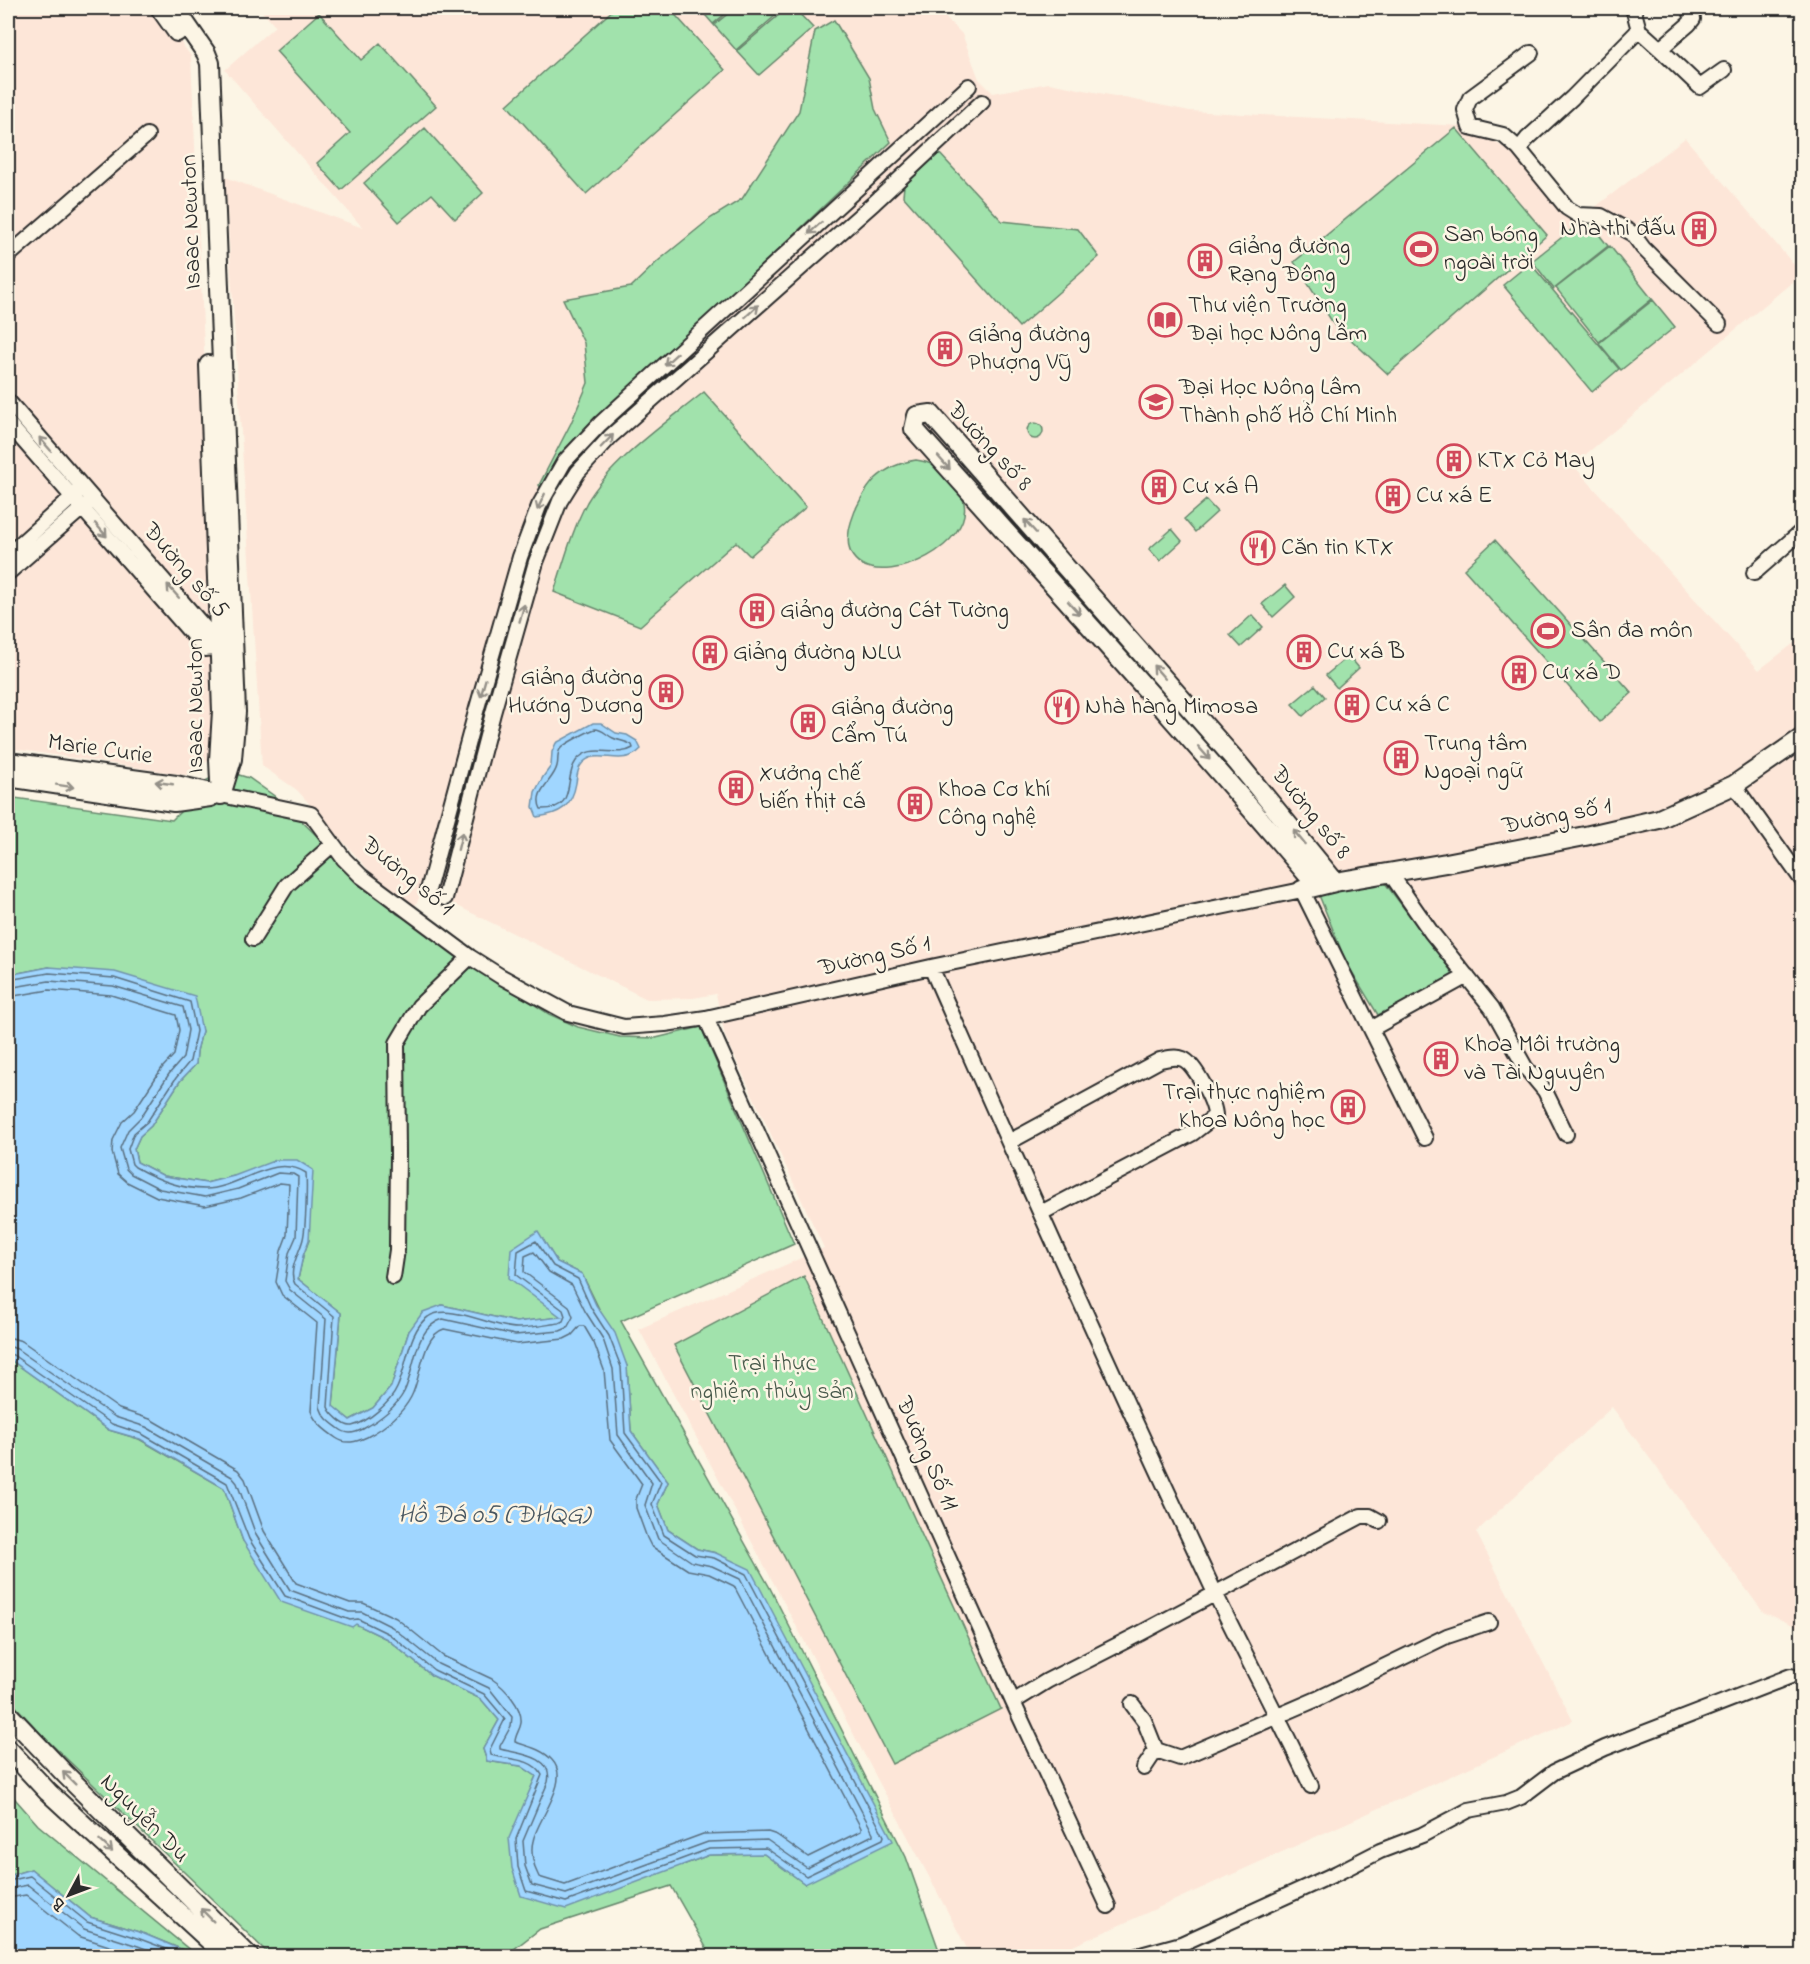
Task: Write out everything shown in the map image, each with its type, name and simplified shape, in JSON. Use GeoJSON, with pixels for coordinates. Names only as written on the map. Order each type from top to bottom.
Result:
{"type":"FeatureCollection","features":[{"type":"Feature","properties":{"kind":"street","name":"Isaac Newton"},"geometry":{"type":"LineString","coordinates":[[160,8],[194,56],[198,66],[222,711],[219,760],[221,795]]}},
{"type":"Feature","properties":{"kind":"street","name":"Isaac Newton"},"geometry":{"type":"LineString","coordinates":[[175,8],[206,53],[210,63],[236,712],[232,759],[221,795]]}},
{"type":"Feature","properties":{"kind":"street"},"geometry":{"type":"LineString","coordinates":[[1633,8],[1640,30],[1700,87],[1724,70]]}},
{"type":"Feature","properties":{"kind":"street"},"geometry":{"type":"LineString","coordinates":[[1660,49],[1693,19],[1689,8]]}},
{"type":"Feature","properties":{"kind":"street"},"geometry":{"type":"LineString","coordinates":[[1519,149],[1640,30]]}},
{"type":"Feature","properties":{"kind":"street"},"geometry":{"type":"LineString","coordinates":[[1531,53],[1470,98],[1465,110],[1470,127],[1503,135],[1519,149],[1567,208],[1578,214],[1601,216],[1632,233],[1643,248],[1719,324]]}},
{"type":"Feature","properties":{"kind":"street"},"geometry":{"type":"LineString","coordinates":[[428,890],[520,557],[539,506],[564,462],[608,416],[859,189],[969,86]]}},
{"type":"Feature","properties":{"kind":"street"},"geometry":{"type":"LineString","coordinates":[[445,898],[493,713],[536,562],[560,501],[578,472],[611,436],[874,203],[982,102]]}},
{"type":"Feature","properties":{"kind":"street"},"geometry":{"type":"LineString","coordinates":[[8,256],[147,135]]}},
{"type":"Feature","properties":{"kind":"street"},"geometry":{"type":"LineString","coordinates":[[859,189],[867,189],[873,196],[874,203]]}},
{"type":"Feature","properties":{"kind":"street","name":"Đường số 5"},"geometry":{"type":"LineString","coordinates":[[8,401],[87,504],[205,649],[213,648],[215,644],[211,635],[87,504]]}},
{"type":"Feature","properties":{"kind":"street","name":"Đường số 8"},"geometry":{"type":"LineString","coordinates":[[1310,888],[1224,776],[914,429],[917,416],[931,414],[1237,762],[1335,882]]}},
{"type":"Feature","properties":{"kind":"street","name":"Đường số 5"},"geometry":{"type":"LineString","coordinates":[[8,423],[78,492]]}},
{"type":"Feature","properties":{"kind":"street"},"geometry":{"type":"LineString","coordinates":[[8,555],[78,492]]}},
{"type":"Feature","properties":{"kind":"street"},"geometry":{"type":"LineString","coordinates":[[8,573],[87,504]]}},
{"type":"Feature","properties":{"kind":"street"},"geometry":{"type":"LineString","coordinates":[[1754,573],[1803,531]]}},
{"type":"Feature","properties":{"kind":"street"},"geometry":{"type":"LineString","coordinates":[[1122,660],[1136,646]]}},
{"type":"Feature","properties":{"kind":"street","name":"Đường số 1"},"geometry":{"type":"LineString","coordinates":[[1310,888],[1635,825],[1677,812],[1734,785],[1803,738]]}},
{"type":"Feature","properties":{"kind":"street","name":"Marie Curie"},"geometry":{"type":"LineString","coordinates":[[8,762],[176,785],[221,795]]}},
{"type":"Feature","properties":{"kind":"street"},"geometry":{"type":"LineString","coordinates":[[1224,776],[1237,762]]}},
{"type":"Feature","properties":{"kind":"street","name":"Marie Curie"},"geometry":{"type":"LineString","coordinates":[[8,777],[174,802],[221,795]]}},
{"type":"Feature","properties":{"kind":"street"},"geometry":{"type":"LineString","coordinates":[[1734,785],[1803,880]]}},
{"type":"Feature","properties":{"kind":"street","name":"Đường số 1"},"geometry":{"type":"LineString","coordinates":[[221,795],[311,814],[344,859],[361,876],[470,957]]}},
{"type":"Feature","properties":{"kind":"street"},"geometry":{"type":"LineString","coordinates":[[253,939],[287,885],[333,844]]}},
{"type":"Feature","properties":{"kind":"street"},"geometry":{"type":"LineString","coordinates":[[1390,873],[1431,932],[1498,1018],[1525,1067],[1545,1091],[1566,1134]]}},
{"type":"Feature","properties":{"kind":"street"},"geometry":{"type":"LineString","coordinates":[[1310,888],[1371,1029],[1425,1138]]}},
{"type":"Feature","properties":{"kind":"street","name":"Đường Số 1"},"geometry":{"type":"LineString","coordinates":[[470,957],[568,1013],[624,1027],[666,1024],[706,1018],[931,967],[1310,888]]}},
{"type":"Feature","properties":{"kind":"street"},"geometry":{"type":"LineString","coordinates":[[393,1277],[399,1154],[397,1043],[419,1006],[470,957]]}},
{"type":"Feature","properties":{"kind":"street"},"geometry":{"type":"LineString","coordinates":[[931,967],[1215,1593],[1311,1786]]}},
{"type":"Feature","properties":{"kind":"street"},"geometry":{"type":"LineString","coordinates":[[1371,1029],[1467,976]]}},
{"type":"Feature","properties":{"kind":"street","name":"Đường Số 11"},"geometry":{"type":"LineString","coordinates":[[706,1018],[1013,1702],[1108,1906]]}},
{"type":"Feature","properties":{"kind":"street"},"geometry":{"type":"LineString","coordinates":[[1009,1142],[1160,1060],[1173,1057],[1188,1062],[1211,1101],[1215,1116],[1193,1133],[1041,1213]]}},
{"type":"Feature","properties":{"kind":"street"},"geometry":{"type":"LineString","coordinates":[[1013,1702],[1047,1681],[1141,1634],[1361,1516],[1370,1516],[1379,1521]]}},
{"type":"Feature","properties":{"kind":"street"},"geometry":{"type":"LineString","coordinates":[[1132,1704],[1144,1720],[1156,1750],[1180,1758],[1278,1716],[1447,1636],[1489,1622]]}},
{"type":"Feature","properties":{"kind":"street"},"geometry":{"type":"LineString","coordinates":[[1137,1956],[1181,1944],[1380,1851],[1422,1835],[1469,1810],[1513,1800],[1531,1790],[1554,1772],[1605,1748],[1791,1676]]}},
{"type":"Feature","properties":{"kind":"street","name":"Nguyễn Du"},"geometry":{"type":"LineString","coordinates":[[8,1714],[66,1775],[249,1956]]}},
{"type":"Feature","properties":{"kind":"street","name":"Nguyễn Du"},"geometry":{"type":"LineString","coordinates":[[8,1749],[48,1792],[226,1956]]}},
{"type":"Feature","properties":{"kind":"street"},"geometry":{"type":"LineString","coordinates":[[1144,1768],[1156,1750]]}},
{"type":"Feature","properties":{"kind":"shaded area"},"geometry":{"type":"Polygon","coordinates":[[[8,8],[155,8],[191,56],[222,752],[186,775],[8,748],[8,8]]]}},
{"type":"Feature","properties":{"kind":"shaded area"},"geometry":{"type":"Polygon","coordinates":[[[259,8],[936,8],[962,34],[979,79],[993,93],[1049,83],[1190,111],[1461,126],[1514,152],[1577,221],[1685,138],[1802,274],[1573,465],[1759,670],[1802,637],[1802,1629],[1763,1612],[1612,1407],[1476,1532],[1573,1721],[1051,1956],[971,1956],[639,1329],[824,1248],[725,1036],[716,994],[693,998],[647,999],[423,889],[415,906],[374,876],[297,790],[262,766],[225,177],[363,228],[225,70],[275,26],[259,8]]]}},
{"type":"Feature","properties":{"kind":"green space"},"geometry":{"type":"Polygon","coordinates":[[[615,8],[669,8],[725,70],[586,194],[507,105],[615,8]]]}},
{"type":"Feature","properties":{"kind":"green space"},"geometry":{"type":"Polygon","coordinates":[[[699,8],[732,8],[713,24],[699,8]]]}},
{"type":"Feature","properties":{"kind":"green space"},"geometry":{"type":"Polygon","coordinates":[[[735,8],[784,8],[736,50],[714,25],[735,8]]]}},
{"type":"Feature","properties":{"kind":"green space"},"geometry":{"type":"Polygon","coordinates":[[[787,8],[794,8],[813,28],[759,75],[737,51],[787,8]]]}},
{"type":"Feature","properties":{"kind":"green space"},"geometry":{"type":"Polygon","coordinates":[[[319,13],[361,60],[380,43],[436,106],[341,190],[317,163],[350,133],[276,51],[319,13]]]}},
{"type":"Feature","properties":{"kind":"green space"},"geometry":{"type":"Polygon","coordinates":[[[834,20],[869,78],[875,109],[891,142],[561,457],[541,489],[539,485],[571,423],[588,383],[584,343],[563,299],[631,287],[658,261],[711,218],[742,199],[799,111],[815,31],[834,20]]]}},
{"type":"Feature","properties":{"kind":"green space"},"geometry":{"type":"Polygon","coordinates":[[[425,128],[483,193],[455,219],[432,194],[399,222],[364,183],[425,128]]]}},
{"type":"Feature","properties":{"kind":"green space","name":"San bóng ngoài trời"},"geometry":{"type":"Polygon","coordinates":[[[1456,128],[1547,235],[1388,374],[1333,323],[1294,262],[1456,128]]]}},
{"type":"Feature","properties":{"kind":"green space"},"geometry":{"type":"Polygon","coordinates":[[[939,153],[1002,221],[1078,229],[1099,257],[1019,327],[903,196],[904,186],[939,153]]]}},
{"type":"Feature","properties":{"kind":"green space"},"geometry":{"type":"Polygon","coordinates":[[[1586,218],[1608,246],[1554,289],[1532,261],[1586,218]]]}},
{"type":"Feature","properties":{"kind":"green space"},"geometry":{"type":"Polygon","coordinates":[[[1610,246],[1652,299],[1599,342],[1556,288],[1610,246]]]}},
{"type":"Feature","properties":{"kind":"green space"},"geometry":{"type":"Polygon","coordinates":[[[1530,263],[1619,369],[1592,392],[1503,285],[1530,263]]]}},
{"type":"Feature","properties":{"kind":"green space"},"geometry":{"type":"Polygon","coordinates":[[[1653,300],[1675,327],[1621,370],[1599,343],[1653,300]]]}},
{"type":"Feature","properties":{"kind":"green space"},"geometry":{"type":"Polygon","coordinates":[[[704,392],[806,507],[750,556],[736,542],[640,626],[554,592],[577,524],[587,502],[598,486],[625,457],[704,392]]]}},
{"type":"Feature","properties":{"kind":"green space"},"geometry":{"type":"Polygon","coordinates":[[[1035,423],[1043,431],[1035,439],[1027,431],[1035,423]]]}},
{"type":"Feature","properties":{"kind":"green space"},"geometry":{"type":"Polygon","coordinates":[[[916,460],[931,464],[938,469],[962,497],[963,518],[956,533],[943,546],[910,564],[892,569],[875,569],[861,564],[853,556],[849,546],[849,534],[851,522],[862,497],[875,479],[884,472],[900,464],[916,460]]]}},
{"type":"Feature","properties":{"kind":"green space"},"geometry":{"type":"Polygon","coordinates":[[[1206,500],[1217,512],[1195,532],[1184,519],[1206,500]]]}},
{"type":"Feature","properties":{"kind":"green space"},"geometry":{"type":"Polygon","coordinates":[[[1172,529],[1182,541],[1160,561],[1149,549],[1172,529]]]}},
{"type":"Feature","properties":{"kind":"green space","name":"Sân đa môn"},"geometry":{"type":"Polygon","coordinates":[[[1495,540],[1632,693],[1600,722],[1464,569],[1495,540]]]}},
{"type":"Feature","properties":{"kind":"green space"},"geometry":{"type":"Polygon","coordinates":[[[1285,585],[1295,597],[1273,617],[1262,604],[1285,585]]]}},
{"type":"Feature","properties":{"kind":"green space"},"geometry":{"type":"Polygon","coordinates":[[[1252,615],[1263,627],[1241,647],[1230,635],[1252,615]]]}},
{"type":"Feature","properties":{"kind":"green space"},"geometry":{"type":"Polygon","coordinates":[[[1349,656],[1359,668],[1337,688],[1326,675],[1349,656]]]}},
{"type":"Feature","properties":{"kind":"green space"},"geometry":{"type":"Polygon","coordinates":[[[1315,685],[1325,697],[1303,716],[1292,704],[1315,685]]]}},
{"type":"Feature","properties":{"kind":"green space"},"geometry":{"type":"Polygon","coordinates":[[[226,771],[249,778],[280,800],[397,914],[430,932],[457,954],[549,1014],[578,1027],[620,1037],[656,1038],[701,1027],[794,1244],[621,1321],[770,1588],[906,1857],[941,1956],[711,1956],[671,1886],[540,1929],[505,1956],[271,1956],[45,1738],[8,1698],[8,1358],[109,1430],[139,1439],[224,1488],[243,1541],[356,1624],[387,1639],[431,1675],[481,1699],[499,1720],[483,1749],[487,1761],[521,1766],[536,1776],[529,1793],[683,1865],[709,1855],[764,1854],[805,1884],[716,1553],[697,1549],[668,1530],[658,1504],[668,1482],[631,1431],[627,1366],[582,1274],[557,1262],[538,1232],[562,1317],[516,1322],[442,1305],[409,1331],[391,1387],[373,1408],[350,1420],[333,1407],[341,1313],[298,1279],[309,1240],[234,1176],[206,1183],[164,1176],[137,1162],[134,1149],[140,1136],[151,1126],[180,1081],[196,1064],[202,1031],[49,967],[8,975],[8,797],[172,820],[207,780],[226,771]]]}},
{"type":"Feature","properties":{"kind":"green space"},"geometry":{"type":"Polygon","coordinates":[[[1385,883],[1455,976],[1378,1015],[1346,962],[1319,895],[1385,883]]]}},
{"type":"Feature","properties":{"kind":"green space","name":"Trại thực nghiệm thủy sản"},"geometry":{"type":"Polygon","coordinates":[[[804,1276],[1001,1709],[892,1764],[674,1345],[804,1276]]]}},
{"type":"Feature","properties":{"kind":"green space"},"geometry":{"type":"Polygon","coordinates":[[[8,1791],[38,1825],[198,1956],[142,1933],[90,1917],[31,1869],[8,1876],[8,1791]]]}},
{"type":"Feature","properties":{"kind":"water"},"geometry":{"type":"Polygon","coordinates":[[[593,723],[601,723],[616,733],[627,735],[637,741],[641,749],[625,758],[594,757],[587,759],[579,769],[574,791],[568,804],[552,814],[537,817],[533,807],[535,792],[551,766],[552,752],[556,743],[593,723]]]}},
{"type":"Feature","properties":{"kind":"water","name":"Hồ Đá 05 (ĐHQG)"},"geometry":{"type":"Polygon","coordinates":[[[49,967],[115,972],[195,996],[202,1031],[196,1064],[180,1081],[151,1126],[140,1136],[134,1149],[137,1162],[164,1176],[206,1183],[234,1176],[276,1160],[297,1160],[313,1170],[309,1240],[298,1279],[341,1313],[333,1406],[350,1420],[373,1408],[391,1387],[409,1331],[423,1312],[442,1305],[516,1322],[561,1317],[509,1278],[511,1249],[538,1231],[557,1262],[582,1274],[596,1305],[615,1333],[627,1366],[631,1431],[668,1482],[658,1504],[668,1530],[697,1549],[716,1553],[750,1569],[893,1841],[805,1884],[764,1854],[709,1855],[566,1909],[521,1896],[512,1868],[509,1838],[536,1776],[521,1766],[487,1761],[483,1749],[499,1720],[481,1699],[431,1675],[387,1639],[356,1624],[352,1627],[281,1602],[243,1541],[224,1488],[140,1439],[109,1430],[8,1358],[8,975],[49,967]]]}},
{"type":"Feature","properties":{"kind":"water"},"geometry":{"type":"Polygon","coordinates":[[[31,1869],[90,1917],[142,1933],[197,1956],[8,1956],[8,1876],[31,1869]]]}},
{"type":"Feature","properties":{"kind":"place","name":"Nhà thi đấu"},"geometry":{"type":"Point","coordinates":[1699,229]}},
{"type":"Feature","properties":{"kind":"place","name":"San bóng ngoài trời"},"geometry":{"type":"Point","coordinates":[1421,249]}},
{"type":"Feature","properties":{"kind":"place","name":"Giảng đường Rạng Đông"},"geometry":{"type":"Point","coordinates":[1205,261]}},
{"type":"Feature","properties":{"kind":"place","name":"Thư viện Trường Đại học Nông Lâm"},"geometry":{"type":"Point","coordinates":[1165,320]}},
{"type":"Feature","properties":{"kind":"place","name":"Giảng đường Phượng Vỹ"},"geometry":{"type":"Point","coordinates":[945,349]}},
{"type":"Feature","properties":{"kind":"place","name":"Đại Học Nông Lâm Thành phố Hồ Chí Minh"},"geometry":{"type":"Point","coordinates":[1156,402]}},
{"type":"Feature","properties":{"kind":"place","name":"KTX Cỏ May"},"geometry":{"type":"Point","coordinates":[1454,461]}},
{"type":"Feature","properties":{"kind":"place","name":"Cư xá A"},"geometry":{"type":"Point","coordinates":[1159,487]}},
{"type":"Feature","properties":{"kind":"place","name":"Cư xá E"},"geometry":{"type":"Point","coordinates":[1393,496]}},
{"type":"Feature","properties":{"kind":"place","name":"Căn tin KTX"},"geometry":{"type":"Point","coordinates":[1258,548]}},
{"type":"Feature","properties":{"kind":"place","name":"Giảng đường Cát Tường"},"geometry":{"type":"Point","coordinates":[757,611]}},
{"type":"Feature","properties":{"kind":"place","name":"Sân đa môn"},"geometry":{"type":"Point","coordinates":[1548,631]}},
{"type":"Feature","properties":{"kind":"place","name":"Cư xá B"},"geometry":{"type":"Point","coordinates":[1304,652]}},
{"type":"Feature","properties":{"kind":"place","name":"Giảng đường NLU"},"geometry":{"type":"Point","coordinates":[710,653]}},
{"type":"Feature","properties":{"kind":"place","name":"Cư xá D"},"geometry":{"type":"Point","coordinates":[1519,673]}},
{"type":"Feature","properties":{"kind":"place","name":"Giảng đường Hướng Dương"},"geometry":{"type":"Point","coordinates":[666,692]}},
{"type":"Feature","properties":{"kind":"place","name":"Cư xá C"},"geometry":{"type":"Point","coordinates":[1352,705]}},
{"type":"Feature","properties":{"kind":"place","name":"Nhà hàng Mimosa"},"geometry":{"type":"Point","coordinates":[1062,707]}},
{"type":"Feature","properties":{"kind":"place","name":"Giảng đường Cẩm Tú"},"geometry":{"type":"Point","coordinates":[808,722]}},
{"type":"Feature","properties":{"kind":"place","name":"Trung tâm Ngoại ngữ"},"geometry":{"type":"Point","coordinates":[1401,758]}},
{"type":"Feature","properties":{"kind":"place","name":"Xưởng chế biến thịt cá"},"geometry":{"type":"Point","coordinates":[736,788]}},
{"type":"Feature","properties":{"kind":"place","name":"Khoa Cơ khí Công nghệ"},"geometry":{"type":"Point","coordinates":[915,804]}},
{"type":"Feature","properties":{"kind":"place","name":"Khoa Môi trường và Tài Nguyên"},"geometry":{"type":"Point","coordinates":[1441,1059]}},
{"type":"Feature","properties":{"kind":"place","name":"Trại thực nghiệm Khoa Nông học"},"geometry":{"type":"Point","coordinates":[1348,1107]}}]}
